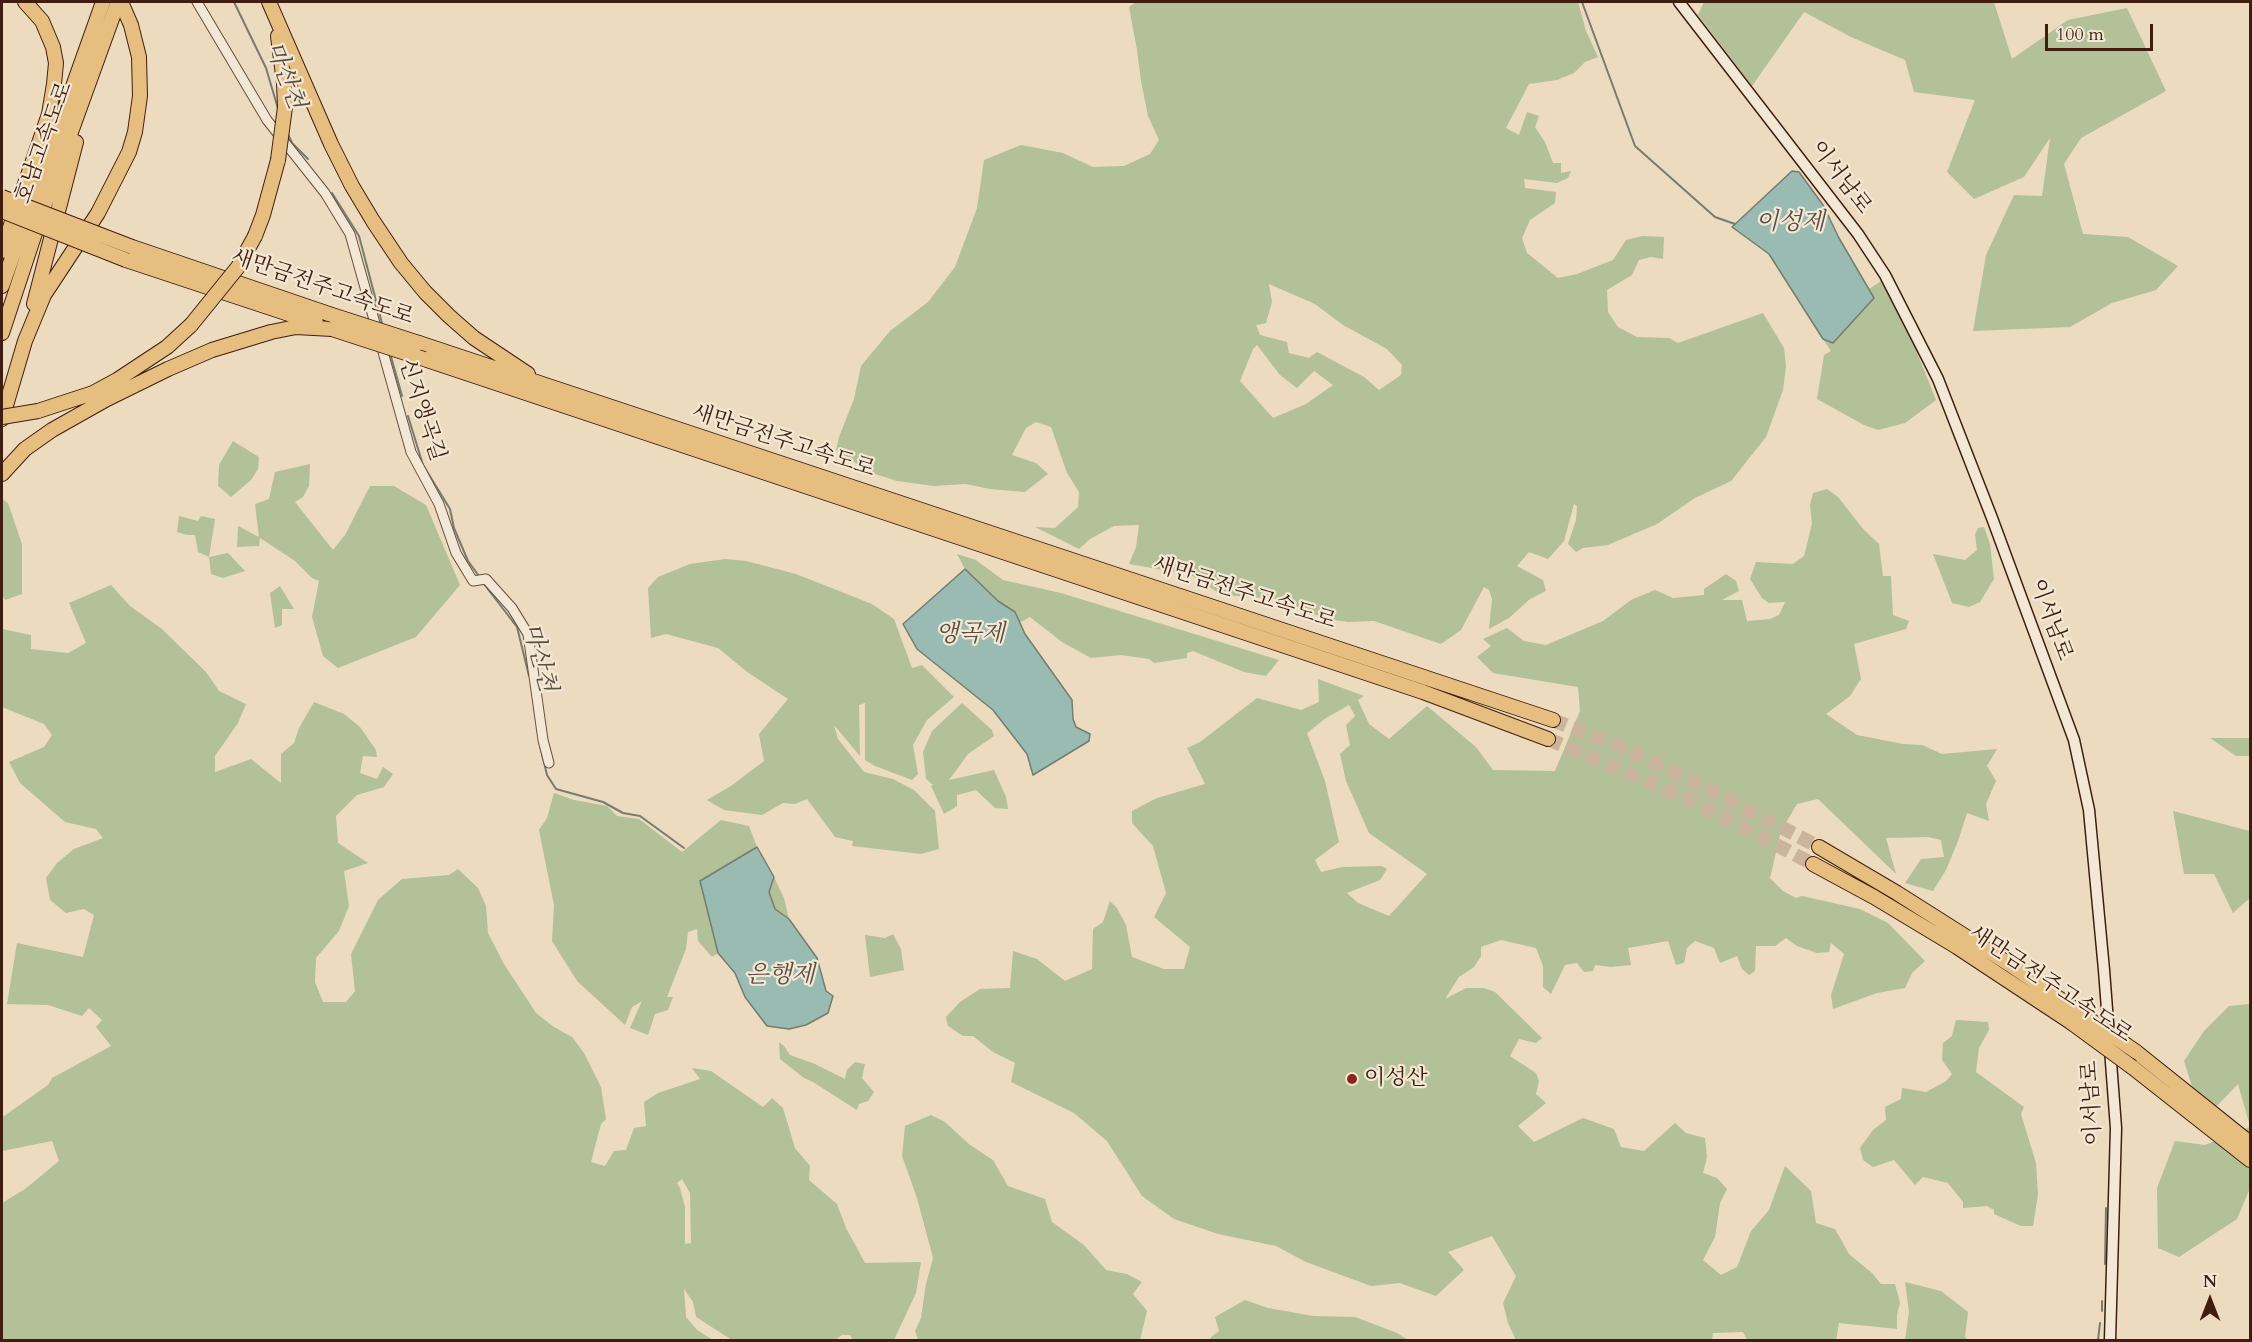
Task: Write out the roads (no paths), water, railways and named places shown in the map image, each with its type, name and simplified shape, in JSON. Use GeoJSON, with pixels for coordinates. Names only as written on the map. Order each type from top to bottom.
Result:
{"type":"FeatureCollection","features":[{"type":"Feature","properties":{"kind":"highway"},"geometry":{"type":"LineString","coordinates":[[25,2],[42,21],[53,47],[56,63],[49,114]]}},
{"type":"Feature","properties":{"kind":"highway","name":"호남고속도로"},"geometry":{"type":"LineString","coordinates":[[2,286],[103,2]]}},
{"type":"Feature","properties":{"kind":"highway"},"geometry":{"type":"LineString","coordinates":[[25,341],[44,296],[98,213],[129,152],[137,123],[140,96],[139,57],[131,25],[119,2]]}},
{"type":"Feature","properties":{"kind":"highway","name":"호남고속도로"},"geometry":{"type":"LineString","coordinates":[[2,333],[119,2]]}},
{"type":"Feature","properties":{"kind":"highway"},"geometry":{"type":"LineString","coordinates":[[97,61],[25,341],[2,418],[38,411],[93,393],[117,380],[167,347],[190,326],[238,267],[255,236],[263,215],[278,160],[285,107],[279,42],[269,2]]}},
{"type":"Feature","properties":{"kind":"highway"},"geometry":{"type":"LineString","coordinates":[[269,2],[347,176],[401,263],[425,292],[474,338],[547,386]]}},
{"type":"Feature","properties":{"kind":"highway"},"geometry":{"type":"LineString","coordinates":[[2,252],[49,114],[92,32]]}},
{"type":"Feature","properties":{"kind":"highway","name":"새만금전주고속도로"},"geometry":{"type":"LineString","coordinates":[[2,197],[132,247],[329,314],[1553,720]]}},
{"type":"Feature","properties":{"kind":"highway","name":"새만금전주고속도로"},"geometry":{"type":"LineString","coordinates":[[2,211],[126,260],[1423,692],[1548,738]]}},
{"type":"Feature","properties":{"kind":"highway"},"geometry":{"type":"LineString","coordinates":[[2,474],[26,449],[52,430],[107,399],[168,369],[212,350],[272,332],[296,327],[332,329]]}},
{"type":"Feature","properties":{"kind":"highway","name":"새만금전주고속도로"},"geometry":{"type":"LineString","coordinates":[[1819,848],[1897,893],[1960,941],[2074,1016],[2134,1051],[2250,1143]]}},
{"type":"Feature","properties":{"kind":"highway","name":"새만금전주고속도로"},"geometry":{"type":"LineString","coordinates":[[1813,864],[1960,941]]}},
{"type":"Feature","properties":{"kind":"highway","name":"새만금전주고속도로"},"geometry":{"type":"LineString","coordinates":[[2074,1016],[2132,1067],[2250,1160]]}},
{"type":"Feature","properties":{"kind":"main road","name":"이서남로"},"geometry":{"type":"LineString","coordinates":[[1678,2],[1849,221],[1885,275],[1938,379],[2074,740],[2089,810],[2116,1128],[2110,1341]]}},
{"type":"Feature","properties":{"kind":"street","name":"신지앵곡길"},"geometry":{"type":"LineString","coordinates":[[197,2],[267,120],[325,193],[350,234],[411,452],[439,504],[456,553],[473,580],[486,579],[512,608],[528,634],[543,740],[549,763]]}},
{"type":"Feature","properties":{"kind":"water","name":"이성제"},"geometry":{"type":"Polygon","coordinates":[[[1792,171],[1799,172],[1823,205],[1839,238],[1874,298],[1833,343],[1823,339],[1769,254],[1732,227],[1792,171]]]}},
{"type":"Feature","properties":{"kind":"water","name":"앵곡제"},"geometry":{"type":"Polygon","coordinates":[[[965,569],[998,601],[1015,612],[1025,634],[1072,700],[1076,727],[1090,734],[1089,741],[1033,775],[1027,754],[993,710],[917,649],[903,624],[965,569]]]}},
{"type":"Feature","properties":{"kind":"water","name":"은행제"},"geometry":{"type":"Polygon","coordinates":[[[757,847],[774,877],[769,892],[775,909],[789,919],[817,958],[826,991],[833,996],[828,1013],[806,1025],[789,1029],[767,1026],[745,997],[735,973],[718,953],[700,881],[757,847]]]}},
{"type":"Feature","properties":{"kind":"waterway","name":"마산천"},"geometry":{"type":"LineString","coordinates":[[234,2],[266,68],[279,112]]}},
{"type":"Feature","properties":{"kind":"waterway"},"geometry":{"type":"LineString","coordinates":[[1582,2],[1635,146],[1715,217],[1735,224]]}},
{"type":"Feature","properties":{"kind":"waterway","name":"마산천"},"geometry":{"type":"LineString","coordinates":[[288,134],[292,143],[308,159]]}},
{"type":"Feature","properties":{"kind":"waterway","name":"마산천"},"geometry":{"type":"LineString","coordinates":[[332,193],[359,236],[383,327]]}},
{"type":"Feature","properties":{"kind":"waterway","name":"마산천"},"geometry":{"type":"LineString","coordinates":[[390,353],[402,396]]}},
{"type":"Feature","properties":{"kind":"waterway","name":"마산천"},"geometry":{"type":"LineString","coordinates":[[408,416],[423,465],[450,509],[454,528],[468,561],[479,576]]}},
{"type":"Feature","properties":{"kind":"waterway","name":"마산천"},"geometry":{"type":"LineString","coordinates":[[484,584],[517,627],[529,676]]}},
{"type":"Feature","properties":{"kind":"waterway","name":"마산천"},"geometry":{"type":"LineString","coordinates":[[539,741],[547,775],[556,789],[603,802],[623,813],[640,816],[684,848]]}},
{"type":"Feature","properties":{"kind":"waterway"},"geometry":{"type":"LineString","coordinates":[[2105,1264],[2106,1208]]}},
{"type":"Feature","properties":{"kind":"waterway"},"geometry":{"type":"LineString","coordinates":[[2102,1301],[2102,1311]]}},
{"type":"Feature","properties":{"kind":"waterway"},"geometry":{"type":"LineString","coordinates":[[2098,1340],[2100,1323]]}},
{"type":"Feature","properties":{"kind":"tunnel"},"geometry":{"type":"LineString","coordinates":[[1553,720],[1626,749],[1699,784],[1819,847]]}},
{"type":"Feature","properties":{"kind":"tunnel"},"geometry":{"type":"LineString","coordinates":[[1548,739],[1689,799],[1813,864]]}},
{"type":"Feature","properties":{"kind":"place","name":"이성산"},"geometry":{"type":"Point","coordinates":[1352,1079]}}]}
